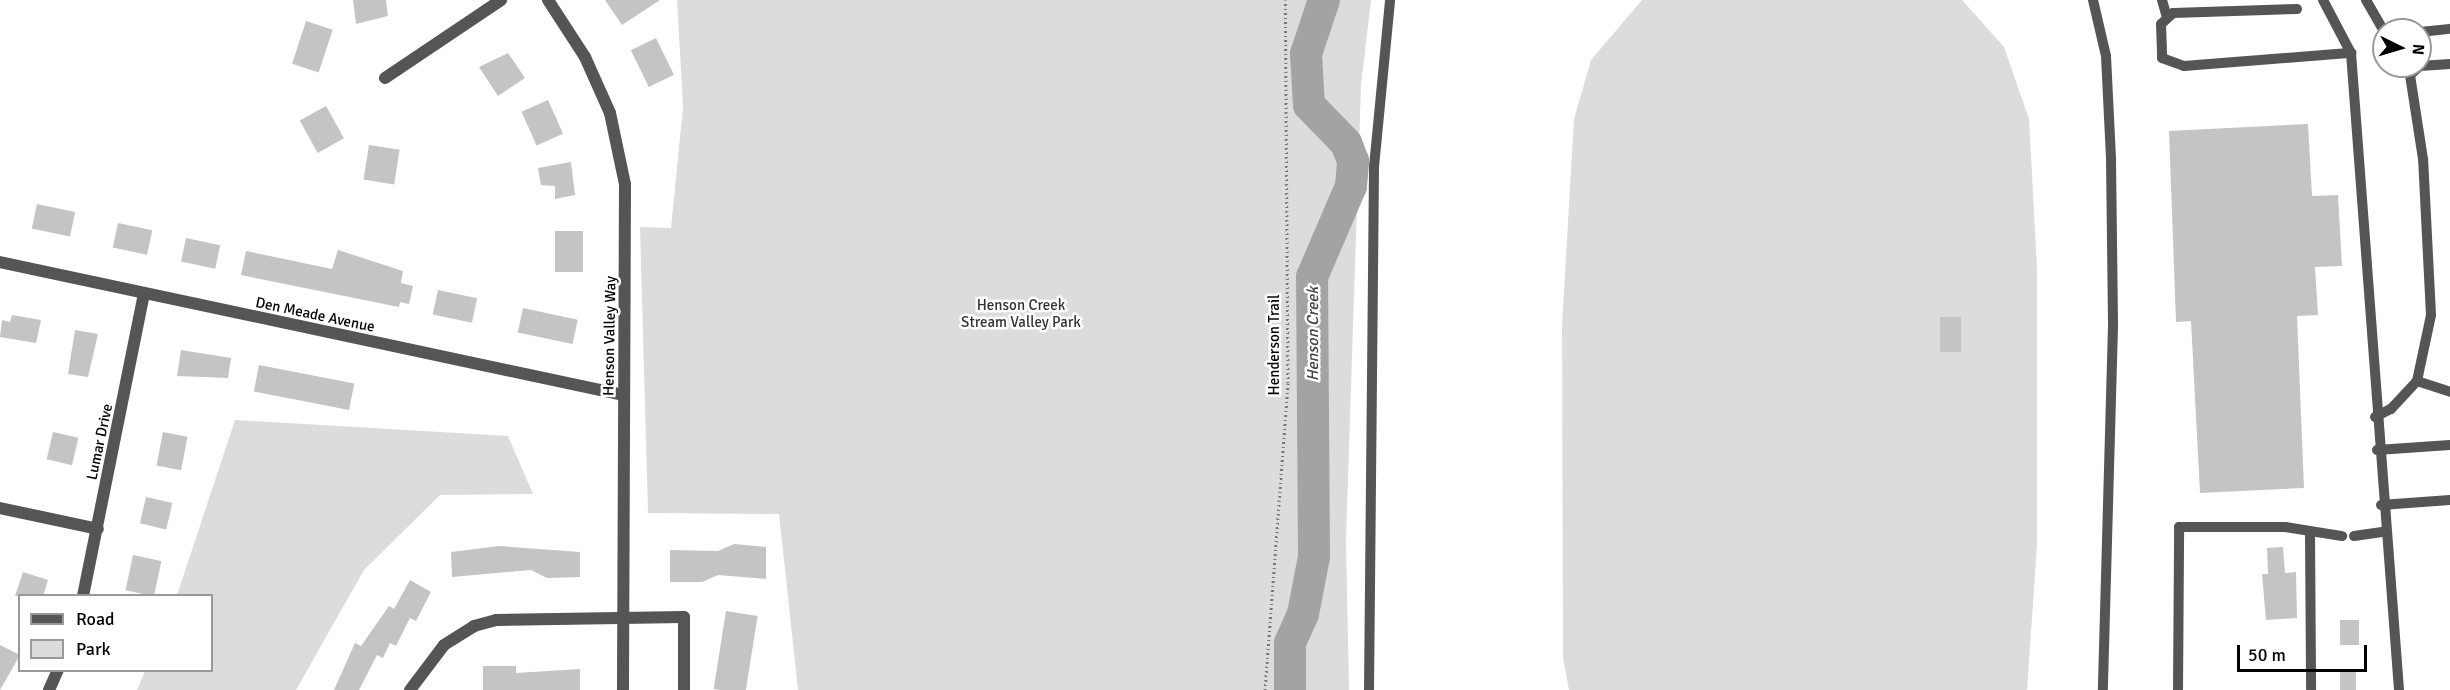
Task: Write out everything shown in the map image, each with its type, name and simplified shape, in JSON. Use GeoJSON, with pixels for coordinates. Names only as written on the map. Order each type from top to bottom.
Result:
{"type":"FeatureCollection","features":[{"type":"Feature","properties":{"kind":"street"},"geometry":{"type":"LineString","coordinates":[[385,78],[501,0]]}},
{"type":"Feature","properties":{"kind":"street","name":"Henson Valley Way"},"geometry":{"type":"LineString","coordinates":[[548,0],[585,57],[617,133],[627,208],[623,690]]}},
{"type":"Feature","properties":{"kind":"street","name":"Den Meade Avenue"},"geometry":{"type":"LineString","coordinates":[[0,262],[624,395]]}},
{"type":"Feature","properties":{"kind":"street","name":"Lumar Drive"},"geometry":{"type":"LineString","coordinates":[[83,594],[144,294]]}},
{"type":"Feature","properties":{"kind":"street"},"geometry":{"type":"LineString","coordinates":[[0,508],[98,529]]}},
{"type":"Feature","properties":{"kind":"street"},"geometry":{"type":"LineString","coordinates":[[410,690],[444,645],[474,626],[496,620],[684,617],[684,690]]}},
{"type":"Feature","properties":{"kind":"street"},"geometry":{"type":"LineString","coordinates":[[49,690],[57,672]]}},
{"type":"Feature","properties":{"kind":"lane"},"geometry":{"type":"LineString","coordinates":[[1369,690],[1374,167],[1390,0]]}},
{"type":"Feature","properties":{"kind":"lane"},"geometry":{"type":"LineString","coordinates":[[2093,0],[2106,56],[2111,159],[2114,326],[2103,690]]}},
{"type":"Feature","properties":{"kind":"lane"},"geometry":{"type":"LineString","coordinates":[[2162,0],[2167,17],[2160,33],[2162,58],[2170,65],[2324,59],[2351,53]]}},
{"type":"Feature","properties":{"kind":"lane"},"geometry":{"type":"LineString","coordinates":[[2323,0],[2351,53],[2381,505],[2399,690]]}},
{"type":"Feature","properties":{"kind":"lane"},"geometry":{"type":"LineString","coordinates":[[2366,0],[2376,18]]}},
{"type":"Feature","properties":{"kind":"lane"},"geometry":{"type":"LineString","coordinates":[[2167,17],[2297,9]]}},
{"type":"Feature","properties":{"kind":"lane"},"geometry":{"type":"LineString","coordinates":[[2432,31],[2450,29]]}},
{"type":"Feature","properties":{"kind":"lane"},"geometry":{"type":"LineString","coordinates":[[2375,417],[2391,409],[2417,381],[2431,315],[2423,159],[2409,75],[2420,66],[2450,64]]}},
{"type":"Feature","properties":{"kind":"lane"},"geometry":{"type":"LineString","coordinates":[[2417,381],[2450,392]]}},
{"type":"Feature","properties":{"kind":"lane"},"geometry":{"type":"LineString","coordinates":[[2377,450],[2450,445]]}},
{"type":"Feature","properties":{"kind":"lane"},"geometry":{"type":"LineString","coordinates":[[2381,505],[2450,500]]}},
{"type":"Feature","properties":{"kind":"lane"},"geometry":{"type":"LineString","coordinates":[[2178,690],[2179,527],[2285,527],[2310,533],[2348,536],[2384,532]]}},
{"type":"Feature","properties":{"kind":"lane"},"geometry":{"type":"LineString","coordinates":[[2310,533],[2311,690]]}},
{"type":"Feature","properties":{"kind":"path","name":"Henderson Trail"},"geometry":{"type":"LineString","coordinates":[[1265,690],[1288,383],[1285,0]]}},
{"type":"Feature","properties":{"kind":"green space","name":"Henson Creek Stream Valley Park"},"geometry":{"type":"Polygon","coordinates":[[[677,0],[1371,0],[1361,85],[1346,540],[1349,690],[798,690],[779,514],[648,513],[640,227],[671,228],[683,107],[677,0]]]}},
{"type":"Feature","properties":{"kind":"green space"},"geometry":{"type":"Polygon","coordinates":[[[1642,0],[1962,0],[2004,47],[2029,119],[2037,268],[2037,545],[2027,690],[1569,690],[1563,658],[1562,326],[1574,119],[1591,60],[1642,0]]]}},
{"type":"Feature","properties":{"kind":"green space"},"geometry":{"type":"Polygon","coordinates":[[[235,420],[508,436],[533,494],[440,495],[364,570],[296,690],[137,690],[145,672],[213,672],[213,594],[177,594],[235,420]]]}},
{"type":"Feature","properties":{"kind":"building"},"geometry":{"type":"Polygon","coordinates":[[[353,0],[386,0],[388,16],[356,24],[353,0]]]}},
{"type":"Feature","properties":{"kind":"building"},"geometry":{"type":"Polygon","coordinates":[[[605,0],[660,0],[622,25],[605,0]]]}},
{"type":"Feature","properties":{"kind":"building"},"geometry":{"type":"Polygon","coordinates":[[[306,21],[333,30],[319,72],[292,64],[306,21]]]}},
{"type":"Feature","properties":{"kind":"building"},"geometry":{"type":"Polygon","coordinates":[[[656,38],[674,75],[649,87],[631,50],[656,38]]]}},
{"type":"Feature","properties":{"kind":"building"},"geometry":{"type":"Polygon","coordinates":[[[508,53],[525,78],[498,96],[479,67],[508,53]]]}},
{"type":"Feature","properties":{"kind":"building"},"geometry":{"type":"Polygon","coordinates":[[[548,100],[563,134],[537,146],[522,112],[548,100]]]}},
{"type":"Feature","properties":{"kind":"building"},"geometry":{"type":"Polygon","coordinates":[[[326,106],[344,138],[318,153],[300,121],[326,106]]]}},
{"type":"Feature","properties":{"kind":"building"},"geometry":{"type":"Polygon","coordinates":[[[2308,124],[2312,196],[2338,195],[2342,266],[2315,267],[2318,315],[2297,316],[2304,488],[2200,493],[2191,321],[2176,322],[2169,131],[2308,124]]]}},
{"type":"Feature","properties":{"kind":"building"},"geometry":{"type":"Polygon","coordinates":[[[369,145],[400,150],[394,184],[364,180],[369,145]]]}},
{"type":"Feature","properties":{"kind":"building"},"geometry":{"type":"Polygon","coordinates":[[[571,162],[575,195],[555,199],[555,186],[541,185],[538,168],[571,162]]]}},
{"type":"Feature","properties":{"kind":"building"},"geometry":{"type":"Polygon","coordinates":[[[37,204],[75,212],[70,237],[32,228],[37,204]]]}},
{"type":"Feature","properties":{"kind":"building"},"geometry":{"type":"Polygon","coordinates":[[[118,223],[152,230],[147,255],[113,247],[118,223]]]}},
{"type":"Feature","properties":{"kind":"building"},"geometry":{"type":"Polygon","coordinates":[[[555,231],[583,231],[583,272],[555,272],[555,231]]]}},
{"type":"Feature","properties":{"kind":"building"},"geometry":{"type":"Polygon","coordinates":[[[186,238],[220,245],[215,269],[181,261],[186,238]]]}},
{"type":"Feature","properties":{"kind":"building"},"geometry":{"type":"Polygon","coordinates":[[[338,250],[403,271],[401,283],[413,286],[409,304],[400,302],[399,307],[241,275],[246,251],[332,269],[338,250]]]}},
{"type":"Feature","properties":{"kind":"building"},"geometry":{"type":"Polygon","coordinates":[[[438,290],[477,298],[472,323],[433,314],[438,290]]]}},
{"type":"Feature","properties":{"kind":"building"},"geometry":{"type":"Polygon","coordinates":[[[523,308],[578,320],[573,344],[518,332],[523,308]]]}},
{"type":"Feature","properties":{"kind":"building"},"geometry":{"type":"Polygon","coordinates":[[[12,315],[41,320],[36,343],[0,337],[2,320],[10,322],[12,315]]]}},
{"type":"Feature","properties":{"kind":"building"},"geometry":{"type":"Polygon","coordinates":[[[1940,317],[1961,317],[1961,352],[1940,352],[1940,317]]]}},
{"type":"Feature","properties":{"kind":"building"},"geometry":{"type":"Polygon","coordinates":[[[75,330],[98,334],[88,377],[68,374],[75,330]]]}},
{"type":"Feature","properties":{"kind":"building"},"geometry":{"type":"Polygon","coordinates":[[[181,350],[231,358],[228,378],[177,376],[181,350]]]}},
{"type":"Feature","properties":{"kind":"building"},"geometry":{"type":"Polygon","coordinates":[[[259,365],[354,384],[349,410],[254,392],[259,365]]]}},
{"type":"Feature","properties":{"kind":"building"},"geometry":{"type":"Polygon","coordinates":[[[53,432],[78,438],[72,465],[47,459],[53,432]]]}},
{"type":"Feature","properties":{"kind":"building"},"geometry":{"type":"Polygon","coordinates":[[[163,432],[188,437],[181,470],[157,465],[163,432]]]}},
{"type":"Feature","properties":{"kind":"building"},"geometry":{"type":"Polygon","coordinates":[[[146,497],[172,503],[166,529],[140,523],[146,497]]]}},
{"type":"Feature","properties":{"kind":"building"},"geometry":{"type":"Polygon","coordinates":[[[734,544],[766,547],[766,579],[718,575],[702,582],[670,582],[670,550],[718,551],[734,544]]]}},
{"type":"Feature","properties":{"kind":"building"},"geometry":{"type":"Polygon","coordinates":[[[499,546],[580,552],[580,577],[547,578],[531,570],[452,577],[451,552],[499,546]]]}},
{"type":"Feature","properties":{"kind":"building"},"geometry":{"type":"Polygon","coordinates":[[[2283,547],[2285,573],[2296,572],[2297,618],[2266,620],[2262,574],[2268,574],[2267,548],[2283,547]]]}},
{"type":"Feature","properties":{"kind":"building"},"geometry":{"type":"Polygon","coordinates":[[[133,555],[161,561],[154,594],[126,590],[133,555]]]}},
{"type":"Feature","properties":{"kind":"building"},"geometry":{"type":"Polygon","coordinates":[[[23,572],[48,580],[44,594],[15,596],[23,572]]]}},
{"type":"Feature","properties":{"kind":"building"},"geometry":{"type":"Polygon","coordinates":[[[410,580],[431,592],[416,621],[410,618],[396,646],[390,643],[383,658],[377,655],[359,690],[334,690],[355,643],[361,646],[389,606],[394,609],[410,580]]]}},
{"type":"Feature","properties":{"kind":"building"},"geometry":{"type":"Polygon","coordinates":[[[726,611],[758,616],[746,690],[714,689],[726,611]]]}},
{"type":"Feature","properties":{"kind":"building"},"geometry":{"type":"Polygon","coordinates":[[[2340,620],[2359,620],[2359,645],[2340,645],[2340,620]]]}},
{"type":"Feature","properties":{"kind":"building"},"geometry":{"type":"Polygon","coordinates":[[[0,645],[18,654],[18,658],[0,690],[0,645]]]}},
{"type":"Feature","properties":{"kind":"building"},"geometry":{"type":"Polygon","coordinates":[[[483,666],[516,666],[516,673],[580,669],[580,690],[483,690],[483,666]]]}},
{"type":"Feature","properties":{"kind":"building"},"geometry":{"type":"Polygon","coordinates":[[[2340,672],[2356,672],[2356,690],[2340,690],[2340,672]]]}},
{"type":"Feature","properties":{"kind":"waterway","name":"Henson Creek"},"geometry":{"type":"LineString","coordinates":[[1290,690],[1290,643],[1303,614],[1314,557],[1312,277],[1351,186],[1353,161],[1346,143],[1309,105],[1306,54],[1324,0]]}}]}
